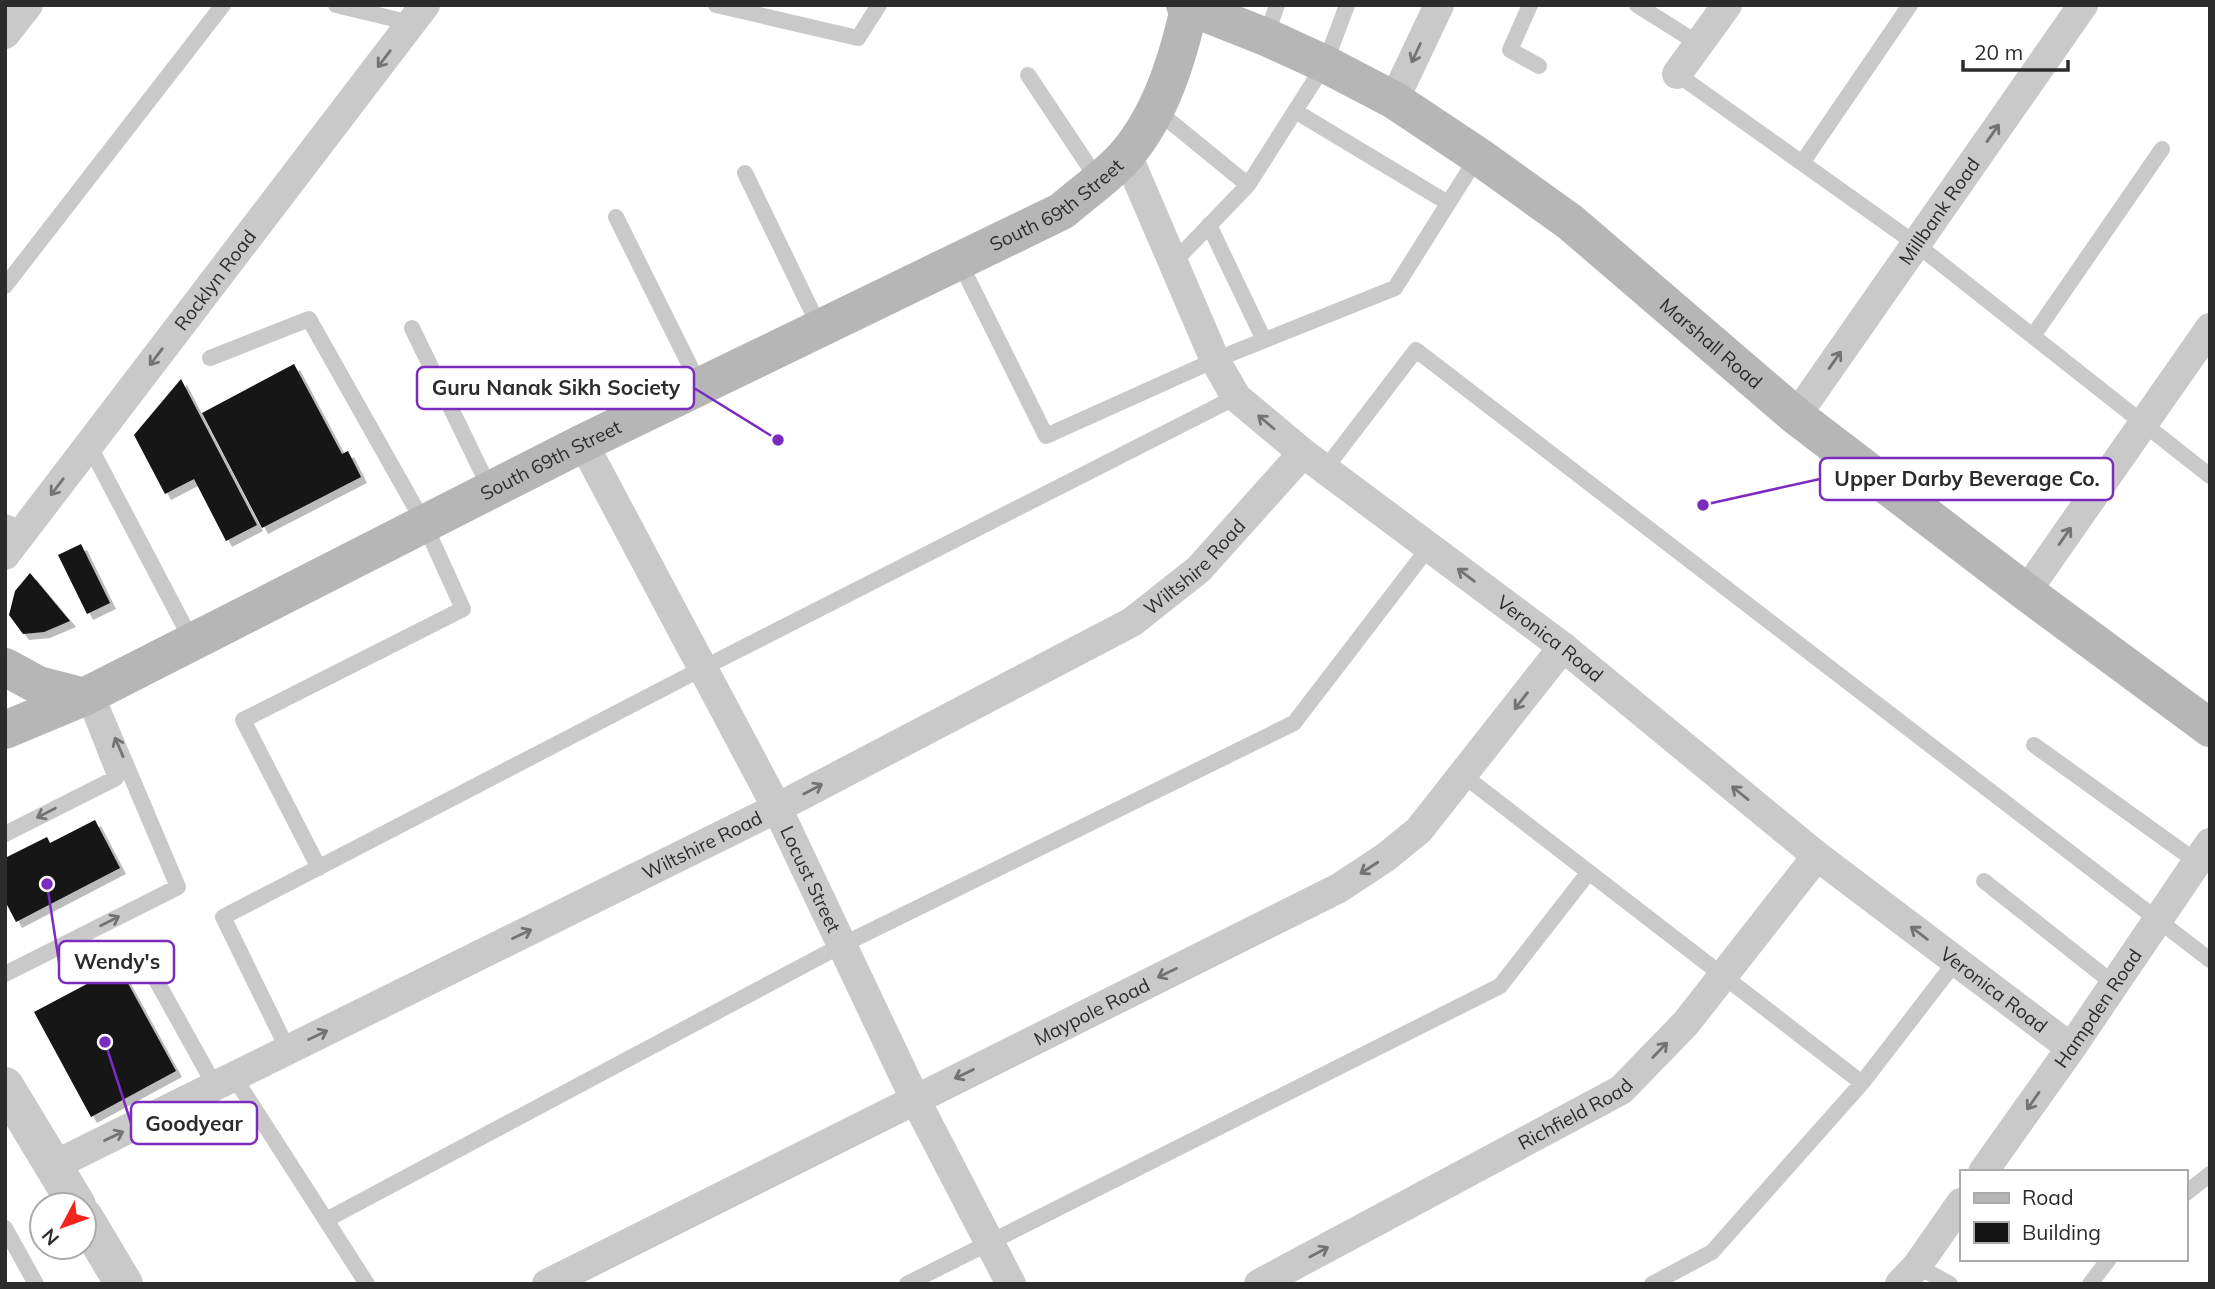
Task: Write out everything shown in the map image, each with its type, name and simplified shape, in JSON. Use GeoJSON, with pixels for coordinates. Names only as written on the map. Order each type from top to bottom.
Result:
{"type":"FeatureCollection","features":[{"type":"Feature","properties":{"kind":"main road","name":"Marshall Road"},"geometry":{"type":"LineString","coordinates":[[1189,6],[1272,21],[1325,64],[1394,100],[1478,156],[1570,222],[1796,416],[2026,592],[2210,728]]}},
{"type":"Feature","properties":{"kind":"main road","name":"South 69th Street"},"geometry":{"type":"LineString","coordinates":[[5,730],[90,694],[490,489],[1062,211],[1127,155],[1165,90],[1189,6]]}},
{"type":"Feature","properties":{"kind":"main road"},"geometry":{"type":"LineString","coordinates":[[5,667],[38,685],[90,694]]}},
{"type":"Feature","properties":{"kind":"street"},"geometry":{"type":"LineString","coordinates":[[5,34],[27,5]]}},
{"type":"Feature","properties":{"kind":"street"},"geometry":{"type":"LineString","coordinates":[[1394,100],[1439,5]]}},
{"type":"Feature","properties":{"kind":"street"},"geometry":{"type":"LineString","coordinates":[[1677,74],[1727,5]]}},
{"type":"Feature","properties":{"kind":"street","name":"Millbank Road"},"geometry":{"type":"LineString","coordinates":[[1796,416],[2083,5]]}},
{"type":"Feature","properties":{"kind":"street","name":"Rocklyn Road"},"geometry":{"type":"LineString","coordinates":[[5,555],[15,526],[89,445],[418,14]]}},
{"type":"Feature","properties":{"kind":"street","name":"Veronica Road"},"geometry":{"type":"LineString","coordinates":[[1127,155],[1215,360],[1236,397],[1314,461],[1563,647],[1817,856],[2071,1048]]}},
{"type":"Feature","properties":{"kind":"street"},"geometry":{"type":"LineString","coordinates":[[2026,592],[2210,328]]}},
{"type":"Feature","properties":{"kind":"street","name":"Locust Street"},"geometry":{"type":"LineString","coordinates":[[583,443],[777,807],[915,1098],[1011,1284]]}},
{"type":"Feature","properties":{"kind":"street","name":"Wiltshire Road"},"geometry":{"type":"LineString","coordinates":[[53,1167],[777,807],[1132,622],[1199,569],[1314,461]]}},
{"type":"Feature","properties":{"kind":"street","name":"Maypole Road"},"geometry":{"type":"LineString","coordinates":[[547,1284],[1339,888],[1386,857],[1419,830],[1563,647]]}},
{"type":"Feature","properties":{"kind":"street","name":"Hampden Road"},"geometry":{"type":"LineString","coordinates":[[1984,1170],[2071,1048],[2203,852]]}},
{"type":"Feature","properties":{"kind":"street","name":"Richfield Road"},"geometry":{"type":"LineString","coordinates":[[1259,1284],[1621,1090],[1686,1023],[1817,856]]}},
{"type":"Feature","properties":{"kind":"street"},"geometry":{"type":"LineString","coordinates":[[5,1086],[68,1191]]}},
{"type":"Feature","properties":{"kind":"street"},"geometry":{"type":"LineString","coordinates":[[1908,1275],[1960,1204]]}},
{"type":"Feature","properties":{"kind":"street"},"geometry":{"type":"LineString","coordinates":[[98,1240],[124,1284]]}},
{"type":"Feature","properties":{"kind":"lane"},"geometry":{"type":"LineString","coordinates":[[5,286],[223,5]]}},
{"type":"Feature","properties":{"kind":"lane"},"geometry":{"type":"LineString","coordinates":[[336,5],[418,14]]}},
{"type":"Feature","properties":{"kind":"lane"},"geometry":{"type":"LineString","coordinates":[[716,5],[858,38],[878,5]]}},
{"type":"Feature","properties":{"kind":"lane"},"geometry":{"type":"LineString","coordinates":[[1173,262],[1248,185],[1325,64],[1347,5]]}},
{"type":"Feature","properties":{"kind":"lane"},"geometry":{"type":"LineString","coordinates":[[1530,5],[1510,50],[1539,66]]}},
{"type":"Feature","properties":{"kind":"lane"},"geometry":{"type":"LineString","coordinates":[[1637,5],[1699,44]]}},
{"type":"Feature","properties":{"kind":"lane"},"geometry":{"type":"LineString","coordinates":[[1802,163],[1910,5]]}},
{"type":"Feature","properties":{"kind":"lane"},"geometry":{"type":"LineString","coordinates":[[1677,74],[1916,244],[2210,476]]}},
{"type":"Feature","properties":{"kind":"lane"},"geometry":{"type":"LineString","coordinates":[[1028,75],[1098,180]]}},
{"type":"Feature","properties":{"kind":"lane"},"geometry":{"type":"LineString","coordinates":[[1155,109],[1248,185]]}},
{"type":"Feature","properties":{"kind":"lane"},"geometry":{"type":"LineString","coordinates":[[1295,111],[1448,203]]}},
{"type":"Feature","properties":{"kind":"lane"},"geometry":{"type":"LineString","coordinates":[[2033,336],[2162,149]]}},
{"type":"Feature","properties":{"kind":"lane"},"geometry":{"type":"LineString","coordinates":[[959,261],[1046,436],[1215,360],[1395,288],[1478,156]]}},
{"type":"Feature","properties":{"kind":"lane"},"geometry":{"type":"LineString","coordinates":[[745,173],[820,328]]}},
{"type":"Feature","properties":{"kind":"lane"},"geometry":{"type":"LineString","coordinates":[[616,217],[699,386]]}},
{"type":"Feature","properties":{"kind":"lane"},"geometry":{"type":"LineString","coordinates":[[1209,225],[1264,340]]}},
{"type":"Feature","properties":{"kind":"lane"},"geometry":{"type":"LineString","coordinates":[[210,358],[309,319],[424,523],[463,609],[243,720],[319,867]]}},
{"type":"Feature","properties":{"kind":"lane"},"geometry":{"type":"LineString","coordinates":[[412,328],[490,489]]}},
{"type":"Feature","properties":{"kind":"lane"},"geometry":{"type":"LineString","coordinates":[[1314,461],[1416,351],[2210,960]]}},
{"type":"Feature","properties":{"kind":"lane"},"geometry":{"type":"LineString","coordinates":[[288,1050],[223,917],[703,668],[1236,397]]}},
{"type":"Feature","properties":{"kind":"lane"},"geometry":{"type":"LineString","coordinates":[[89,445],[192,641]]}},
{"type":"Feature","properties":{"kind":"lane"},"geometry":{"type":"LineString","coordinates":[[326,1220],[842,944],[1294,723],[1429,547]]}},
{"type":"Feature","properties":{"kind":"lane"},"geometry":{"type":"LineString","coordinates":[[5,834],[116,778],[90,694]]}},
{"type":"Feature","properties":{"kind":"lane"},"geometry":{"type":"LineString","coordinates":[[5,974],[178,887],[90,694]]}},
{"type":"Feature","properties":{"kind":"lane"},"geometry":{"type":"LineString","coordinates":[[2034,745],[2203,852]]}},
{"type":"Feature","properties":{"kind":"lane"},"geometry":{"type":"LineString","coordinates":[[1463,775],[1862,1083]]}},
{"type":"Feature","properties":{"kind":"lane"},"geometry":{"type":"LineString","coordinates":[[907,1284],[1500,986],[1589,872]]}},
{"type":"Feature","properties":{"kind":"lane"},"geometry":{"type":"LineString","coordinates":[[1984,881],[2114,984]]}},
{"type":"Feature","properties":{"kind":"lane"},"geometry":{"type":"LineString","coordinates":[[1652,1284],[1712,1252],[1862,1083],[1956,961]]}},
{"type":"Feature","properties":{"kind":"lane"},"geometry":{"type":"LineString","coordinates":[[150,969],[225,1082],[326,1220],[367,1284]]}},
{"type":"Feature","properties":{"kind":"lane"},"geometry":{"type":"LineString","coordinates":[[2187,1192],[2210,1174]]}},
{"type":"Feature","properties":{"kind":"lane"},"geometry":{"type":"LineString","coordinates":[[5,1228],[36,1284]]}},
{"type":"Feature","properties":{"kind":"lane"},"geometry":{"type":"LineString","coordinates":[[2090,1284],[2107,1261]]}},
{"type":"Feature","properties":{"kind":"lane"},"geometry":{"type":"LineString","coordinates":[[1908,1275],[1950,1284]]}},
{"type":"Feature","properties":{"kind":"building"},"geometry":{"type":"Polygon","coordinates":[[[294,364],[342,454],[348,451],[361,477],[262,528],[202,413],[294,364]]]}},
{"type":"Feature","properties":{"kind":"building"},"geometry":{"type":"Polygon","coordinates":[[[181,379],[257,525],[226,541],[194,479],[165,494],[134,435],[181,379]]]}},
{"type":"Feature","properties":{"kind":"building"},"geometry":{"type":"Polygon","coordinates":[[[81,544],[110,603],[87,614],[58,555],[81,544]]]}},
{"type":"Feature","properties":{"kind":"building"},"geometry":{"type":"Polygon","coordinates":[[[30,573],[70,621],[44,632],[23,634],[9,615],[15,591],[30,573]]]}},
{"type":"Feature","properties":{"kind":"building"},"geometry":{"type":"Polygon","coordinates":[[[95,820],[120,868],[16,922],[5,901],[5,858],[47,837],[50,843],[95,820]]]}},
{"type":"Feature","properties":{"kind":"building"},"geometry":{"type":"Polygon","coordinates":[[[119,967],[176,1071],[91,1117],[34,1012],[119,967]]]}},
{"type":"Feature","properties":{"kind":"place","name":"Guru Nanak Sikh Society"},"geometry":{"type":"Point","coordinates":[778,440]}},
{"type":"Feature","properties":{"kind":"place","name":"Upper Darby Beverage Co."},"geometry":{"type":"Point","coordinates":[1703,505]}},
{"type":"Feature","properties":{"kind":"place","name":"Wendy's"},"geometry":{"type":"Point","coordinates":[47,884]}},
{"type":"Feature","properties":{"kind":"place","name":"Goodyear"},"geometry":{"type":"Point","coordinates":[105,1042]}}]}
